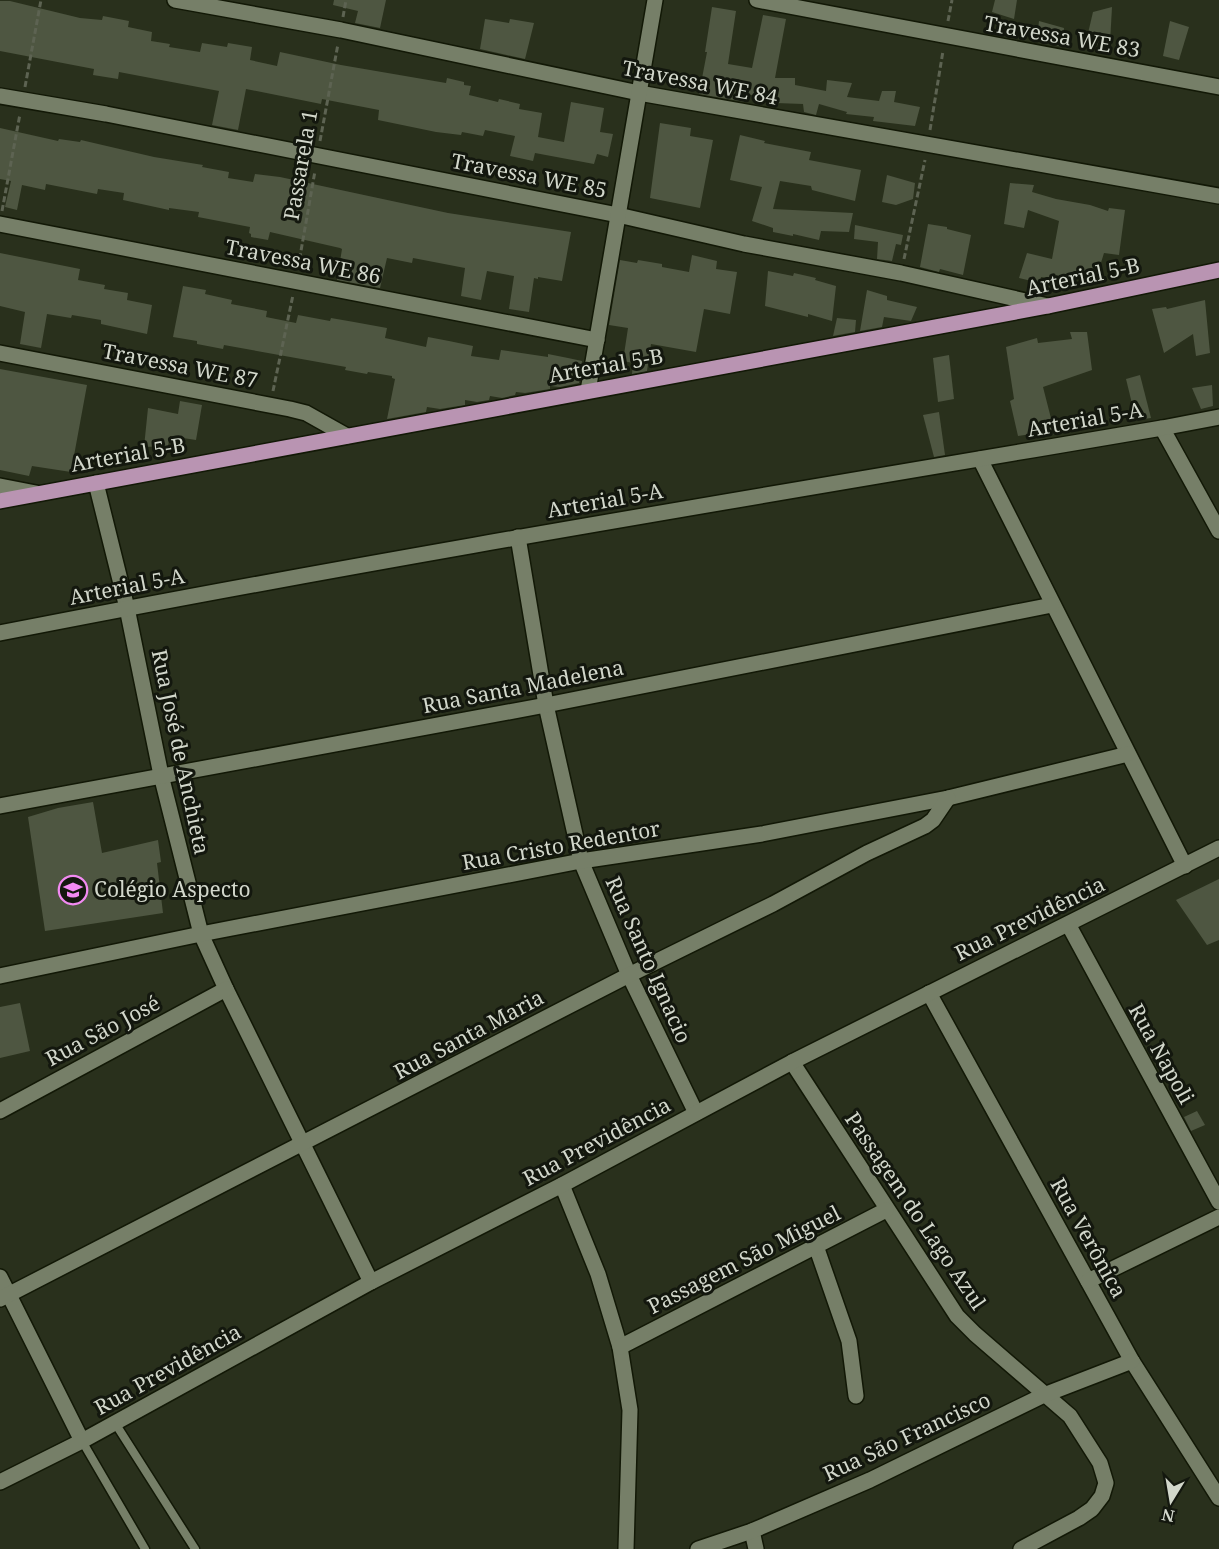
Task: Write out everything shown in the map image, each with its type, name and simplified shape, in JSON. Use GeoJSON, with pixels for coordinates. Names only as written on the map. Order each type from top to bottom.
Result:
{"type":"FeatureCollection","features":[{"type":"Feature","properties":{"kind":"main road","name":"Arterial 5-B"},"geometry":{"type":"LineString","coordinates":[[0,501],[1048,306],[1219,270]]}},
{"type":"Feature","properties":{"kind":"street","name":"Travessa WE 84"},"geometry":{"type":"LineString","coordinates":[[175,0],[341,30],[639,93],[1219,196]]}},
{"type":"Feature","properties":{"kind":"street"},"geometry":{"type":"LineString","coordinates":[[588,391],[655,0]]}},
{"type":"Feature","properties":{"kind":"street","name":"Travessa WE 83"},"geometry":{"type":"LineString","coordinates":[[757,0],[1219,87]]}},
{"type":"Feature","properties":{"kind":"street","name":"Travessa WE 85"},"geometry":{"type":"LineString","coordinates":[[0,96],[106,114],[618,215],[744,244],[901,273],[1048,306]]}},
{"type":"Feature","properties":{"kind":"street","name":"Travessa WE 86"},"geometry":{"type":"LineString","coordinates":[[0,224],[597,340]]}},
{"type":"Feature","properties":{"kind":"street","name":"Travessa WE 87"},"geometry":{"type":"LineString","coordinates":[[0,353],[306,413],[347,436]]}},
{"type":"Feature","properties":{"kind":"street","name":"Arterial 5-A"},"geometry":{"type":"LineString","coordinates":[[0,633],[518,537],[1219,417]]}},
{"type":"Feature","properties":{"kind":"street"},"geometry":{"type":"LineString","coordinates":[[1162,428],[1219,531]]}},
{"type":"Feature","properties":{"kind":"street"},"geometry":{"type":"LineString","coordinates":[[980,459],[1185,866]]}},
{"type":"Feature","properties":{"kind":"street","name":"Rua José de Anchieta"},"geometry":{"type":"LineString","coordinates":[[96,483],[127,608],[161,776],[201,934],[370,1282]]}},
{"type":"Feature","properties":{"kind":"street"},"geometry":{"type":"LineString","coordinates":[[0,486],[36,494]]}},
{"type":"Feature","properties":{"kind":"street","name":"Rua Santo Ignacio"},"geometry":{"type":"LineString","coordinates":[[518,537],[546,705],[581,861],[629,975],[696,1113]]}},
{"type":"Feature","properties":{"kind":"street","name":"Rua Santa Madelena"},"geometry":{"type":"LineString","coordinates":[[0,806],[546,705],[1052,604]]}},
{"type":"Feature","properties":{"kind":"street","name":"Rua Cristo Redentor"},"geometry":{"type":"LineString","coordinates":[[0,976],[201,934],[581,861],[762,834],[948,798],[1128,754]]}},
{"type":"Feature","properties":{"kind":"street","name":"Rua Santa Maria"},"geometry":{"type":"LineString","coordinates":[[5,1297],[629,975],[773,904],[867,853],[925,826],[933,820],[948,798]]}},
{"type":"Feature","properties":{"kind":"street","name":"Rua Previdência"},"geometry":{"type":"LineString","coordinates":[[0,1482],[82,1441],[370,1282],[562,1185],[792,1062],[1219,848]]}},
{"type":"Feature","properties":{"kind":"street","name":"Rua Napoli"},"geometry":{"type":"LineString","coordinates":[[1068,924],[1219,1202]]}},
{"type":"Feature","properties":{"kind":"street","name":"Rua São José"},"geometry":{"type":"LineString","coordinates":[[0,1111],[226,989]]}},
{"type":"Feature","properties":{"kind":"street","name":"Rua Verônica"},"geometry":{"type":"LineString","coordinates":[[928,993],[1132,1361],[1219,1498]]}},
{"type":"Feature","properties":{"kind":"street","name":"Passagem do Lago Azul"},"geometry":{"type":"LineString","coordinates":[[792,1062],[957,1316],[1070,1416],[1100,1463],[1106,1483],[1102,1496],[1092,1509],[1021,1549]]}},
{"type":"Feature","properties":{"kind":"street"},"geometry":{"type":"LineString","coordinates":[[562,1185],[598,1274],[620,1347],[630,1410],[626,1549]]}},
{"type":"Feature","properties":{"kind":"street","name":"Passagem São Miguel"},"geometry":{"type":"LineString","coordinates":[[620,1347],[886,1210]]}},
{"type":"Feature","properties":{"kind":"street"},"geometry":{"type":"LineString","coordinates":[[1088,1281],[1219,1218]]}},
{"type":"Feature","properties":{"kind":"street"},"geometry":{"type":"LineString","coordinates":[[816,1246],[849,1341],[856,1396]]}},
{"type":"Feature","properties":{"kind":"street"},"geometry":{"type":"LineString","coordinates":[[0,1277],[5,1297],[82,1441]]}},
{"type":"Feature","properties":{"kind":"street","name":"Rua São Francisco"},"geometry":{"type":"LineString","coordinates":[[698,1549],[752,1531],[870,1480],[1044,1395],[1132,1361]]}},
{"type":"Feature","properties":{"kind":"street"},"geometry":{"type":"LineString","coordinates":[[752,1531],[756,1549]]}},
{"type":"Feature","properties":{"kind":"lane"},"geometry":{"type":"LineString","coordinates":[[115,1423],[195,1549]]}},
{"type":"Feature","properties":{"kind":"lane"},"geometry":{"type":"LineString","coordinates":[[82,1441],[145,1549]]}},
{"type":"Feature","properties":{"kind":"path","name":"Passarela 1"},"geometry":{"type":"LineString","coordinates":[[270,405],[296,282],[346,0]]}},
{"type":"Feature","properties":{"kind":"building"},"geometry":{"type":"Polygon","coordinates":[[[334,0],[386,0],[380,28],[355,23],[358,11],[333,5],[334,0]]]}},
{"type":"Feature","properties":{"kind":"building"},"geometry":{"type":"Polygon","coordinates":[[[995,0],[1017,0],[1014,19],[992,12],[995,0]]]}},
{"type":"Feature","properties":{"kind":"building"},"geometry":{"type":"Polygon","coordinates":[[[0,1],[10,1],[80,18],[102,20],[103,16],[129,21],[128,27],[152,32],[151,41],[170,44],[169,47],[200,52],[202,43],[227,47],[228,43],[252,47],[250,60],[277,66],[280,52],[446,83],[447,78],[464,82],[464,85],[471,86],[469,95],[498,102],[499,99],[520,104],[519,109],[542,113],[538,137],[564,142],[571,102],[604,108],[600,132],[613,134],[608,157],[597,154],[594,164],[535,153],[533,161],[510,156],[515,136],[485,130],[483,136],[462,132],[461,135],[436,132],[378,120],[379,110],[322,99],[321,104],[246,89],[238,130],[212,125],[219,91],[119,72],[118,79],[93,75],[94,69],[0,51],[0,1]]]}},
{"type":"Feature","properties":{"kind":"building"},"geometry":{"type":"Polygon","coordinates":[[[712,7],[736,11],[728,64],[752,68],[763,15],[786,19],[775,78],[795,78],[795,85],[826,91],[827,80],[852,83],[847,97],[879,101],[882,91],[896,91],[894,102],[920,107],[915,126],[873,121],[874,117],[846,114],[847,112],[819,104],[816,115],[804,112],[803,104],[776,103],[776,100],[746,94],[745,102],[699,94],[712,7]]]}},
{"type":"Feature","properties":{"kind":"building"},"geometry":{"type":"Polygon","coordinates":[[[1112,7],[1110,43],[1085,46],[1093,12],[1112,7]]]}},
{"type":"Feature","properties":{"kind":"building"},"geometry":{"type":"Polygon","coordinates":[[[485,19],[509,23],[510,19],[534,23],[525,59],[480,49],[485,19]]]}},
{"type":"Feature","properties":{"kind":"building"},"geometry":{"type":"Polygon","coordinates":[[[1039,21],[1064,28],[1062,47],[1037,39],[1039,21]]]}},
{"type":"Feature","properties":{"kind":"building"},"geometry":{"type":"Polygon","coordinates":[[[1170,21],[1189,27],[1179,60],[1163,56],[1170,21]]]}},
{"type":"Feature","properties":{"kind":"building"},"geometry":{"type":"Polygon","coordinates":[[[660,123],[691,128],[690,136],[713,140],[700,208],[650,198],[660,123]]]}},
{"type":"Feature","properties":{"kind":"building"},"geometry":{"type":"Polygon","coordinates":[[[0,128],[58,141],[59,139],[80,142],[81,140],[154,157],[203,165],[202,167],[229,172],[228,178],[253,182],[255,174],[280,177],[448,213],[571,232],[562,281],[534,278],[529,312],[509,309],[514,276],[487,271],[481,300],[461,296],[465,268],[413,258],[412,263],[387,258],[380,288],[337,280],[342,249],[340,248],[270,232],[268,240],[251,237],[250,227],[198,217],[199,212],[169,208],[169,210],[123,200],[124,193],[98,189],[97,194],[46,184],[45,190],[22,185],[17,210],[5,207],[11,181],[0,179],[0,128]]]}},
{"type":"Feature","properties":{"kind":"building"},"geometry":{"type":"Polygon","coordinates":[[[740,135],[765,141],[764,143],[811,152],[809,160],[861,170],[855,201],[812,190],[811,186],[780,181],[773,209],[853,213],[849,232],[821,231],[819,240],[773,232],[773,228],[752,221],[762,187],[730,180],[740,135]]]}},
{"type":"Feature","properties":{"kind":"building"},"geometry":{"type":"Polygon","coordinates":[[[887,175],[915,183],[913,199],[896,205],[882,202],[887,175]]]}},
{"type":"Feature","properties":{"kind":"building"},"geometry":{"type":"Polygon","coordinates":[[[1010,183],[1034,185],[1032,192],[1056,199],[1108,211],[1109,208],[1125,210],[1119,255],[1104,253],[1095,282],[1066,277],[1065,280],[1041,277],[1040,283],[1019,278],[1027,253],[1052,259],[1059,221],[1028,210],[1024,228],[1004,224],[1010,183]]]}},
{"type":"Feature","properties":{"kind":"building"},"geometry":{"type":"Polygon","coordinates":[[[928,224],[947,227],[947,229],[971,235],[963,275],[920,267],[928,224]]]}},
{"type":"Feature","properties":{"kind":"building"},"geometry":{"type":"Polygon","coordinates":[[[855,225],[903,235],[901,245],[896,244],[892,261],[877,259],[878,242],[854,239],[855,225]]]}},
{"type":"Feature","properties":{"kind":"building"},"geometry":{"type":"Polygon","coordinates":[[[0,253],[80,269],[78,280],[105,285],[104,289],[128,293],[127,300],[152,305],[147,334],[101,324],[101,320],[47,314],[41,348],[20,344],[25,312],[0,306],[0,253]]]}},
{"type":"Feature","properties":{"kind":"building"},"geometry":{"type":"Polygon","coordinates":[[[692,255],[717,261],[716,269],[737,272],[730,314],[704,309],[696,352],[651,344],[647,371],[632,374],[633,363],[623,361],[628,328],[609,325],[620,260],[662,264],[662,267],[689,272],[692,255]]]}},
{"type":"Feature","properties":{"kind":"building"},"geometry":{"type":"Polygon","coordinates":[[[768,271],[793,276],[794,273],[836,286],[832,321],[765,306],[768,271]]]}},
{"type":"Feature","properties":{"kind":"building"},"geometry":{"type":"Polygon","coordinates":[[[183,286],[206,290],[205,294],[232,300],[231,304],[267,311],[266,317],[296,323],[298,315],[330,321],[331,318],[387,328],[385,338],[426,347],[428,337],[473,346],[471,356],[499,360],[501,350],[548,357],[548,354],[582,361],[579,383],[560,387],[550,386],[550,389],[525,393],[516,392],[515,395],[502,398],[490,396],[489,400],[477,402],[465,400],[465,405],[440,409],[427,407],[426,412],[387,419],[395,379],[392,376],[345,370],[346,367],[224,345],[223,349],[173,337],[183,286]]]}},
{"type":"Feature","properties":{"kind":"building"},"geometry":{"type":"Polygon","coordinates":[[[867,290],[887,296],[887,300],[917,307],[911,321],[884,317],[882,327],[860,331],[867,290]]]}},
{"type":"Feature","properties":{"kind":"building"},"geometry":{"type":"Polygon","coordinates":[[[1205,300],[1210,353],[1196,356],[1193,334],[1164,353],[1152,309],[1166,307],[1167,309],[1205,300]]]}},
{"type":"Feature","properties":{"kind":"building"},"geometry":{"type":"Polygon","coordinates":[[[837,318],[856,320],[855,332],[833,336],[837,318]]]}},
{"type":"Feature","properties":{"kind":"building"},"geometry":{"type":"Polygon","coordinates":[[[1070,332],[1087,332],[1092,370],[1043,387],[1055,434],[1039,436],[1038,433],[1018,436],[1010,401],[1014,399],[1006,347],[1037,338],[1038,343],[1072,339],[1070,332]]]}},
{"type":"Feature","properties":{"kind":"building"},"geometry":{"type":"Polygon","coordinates":[[[949,355],[954,399],[938,402],[933,358],[949,355]]]}},
{"type":"Feature","properties":{"kind":"building"},"geometry":{"type":"Polygon","coordinates":[[[0,369],[87,385],[71,472],[32,466],[29,476],[0,470],[0,369]]]}},
{"type":"Feature","properties":{"kind":"building"},"geometry":{"type":"Polygon","coordinates":[[[1140,375],[1151,418],[1136,420],[1126,379],[1140,375]]]}},
{"type":"Feature","properties":{"kind":"building"},"geometry":{"type":"Polygon","coordinates":[[[1212,385],[1213,406],[1201,409],[1192,388],[1212,385]]]}},
{"type":"Feature","properties":{"kind":"building"},"geometry":{"type":"Polygon","coordinates":[[[180,401],[202,405],[196,440],[170,436],[168,446],[144,447],[148,408],[178,414],[180,401]]]}},
{"type":"Feature","properties":{"kind":"building"},"geometry":{"type":"Polygon","coordinates":[[[939,412],[945,455],[934,457],[923,415],[939,412]]]}},
{"type":"Feature","properties":{"kind":"building","name":"Colégio Aspecto"},"geometry":{"type":"Polygon","coordinates":[[[93,802],[102,853],[158,840],[161,862],[157,863],[163,913],[45,931],[28,817],[58,808],[93,802]]]}},
{"type":"Feature","properties":{"kind":"building"},"geometry":{"type":"Polygon","coordinates":[[[1219,879],[1219,940],[1207,945],[1176,900],[1219,879]]]}},
{"type":"Feature","properties":{"kind":"building"},"geometry":{"type":"Polygon","coordinates":[[[20,1003],[30,1051],[0,1058],[0,1007],[20,1003]]]}},
{"type":"Feature","properties":{"kind":"building"},"geometry":{"type":"Polygon","coordinates":[[[1197,1111],[1205,1125],[1191,1131],[1184,1117],[1197,1111]]]}},
{"type":"Feature","properties":{"kind":"place","name":"Colégio Aspecto"},"geometry":{"type":"Point","coordinates":[73,890]}}]}
